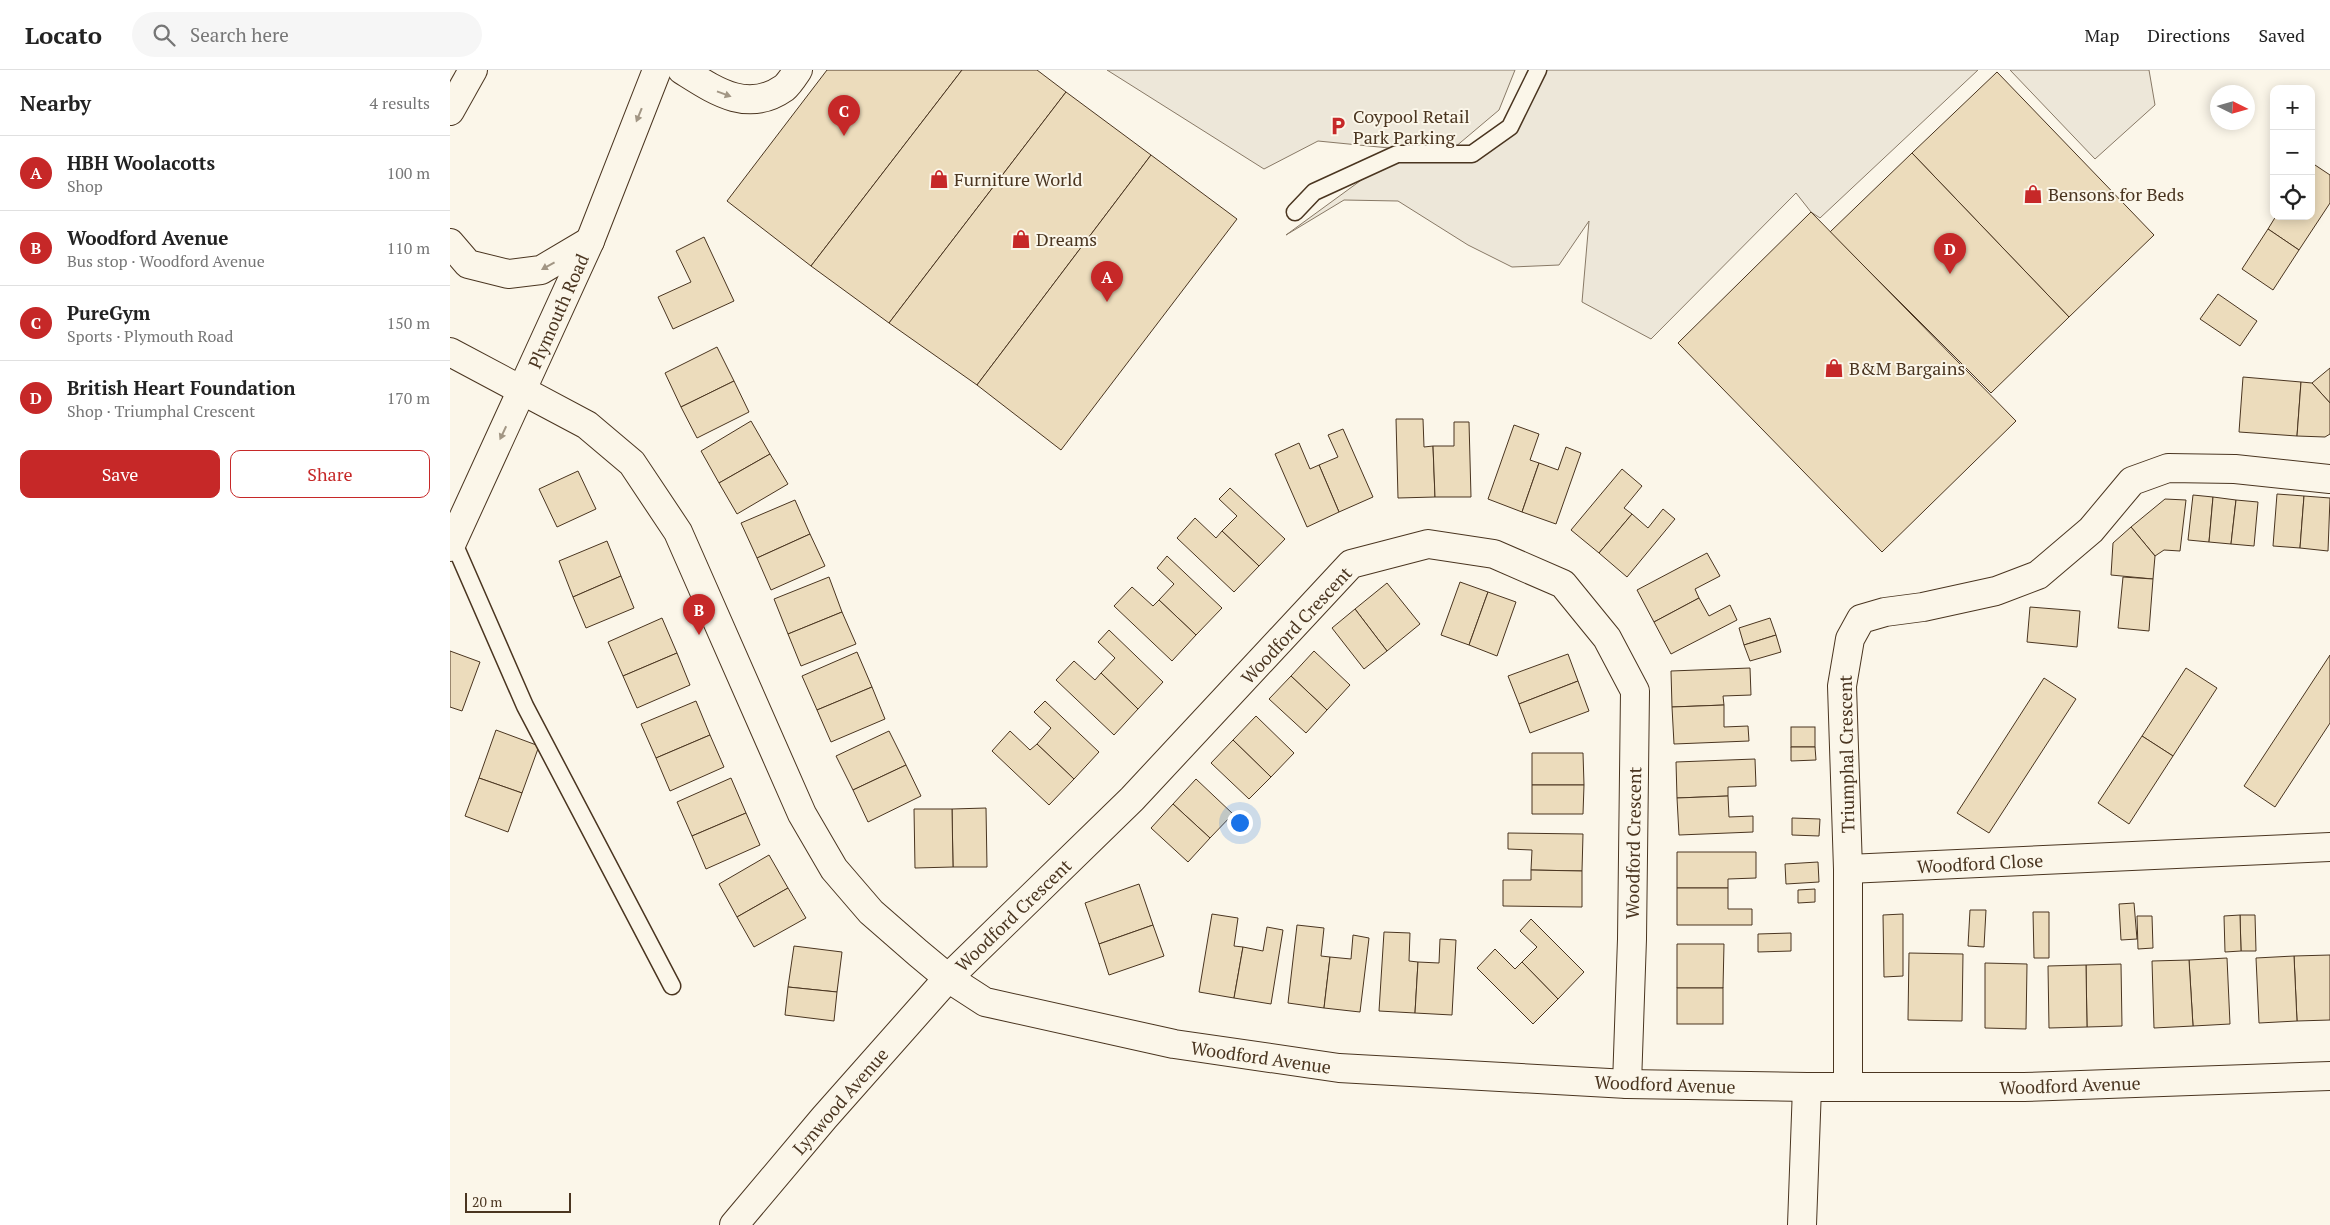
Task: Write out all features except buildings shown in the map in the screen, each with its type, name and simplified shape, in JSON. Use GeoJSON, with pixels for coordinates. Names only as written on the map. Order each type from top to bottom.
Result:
{"type":"FeatureCollection","features":[{"type":"Feature","properties":{"kind":"street"},"geometry":{"type":"LineString","coordinates":[[450,111],[474,70]]}},
{"type":"Feature","properties":{"kind":"street","name":"Plymouth Road"},"geometry":{"type":"LineString","coordinates":[[451,544],[590,241],[657,70]]}},
{"type":"Feature","properties":{"kind":"street"},"geometry":{"type":"LineString","coordinates":[[682,70],[722,94],[754,101],[784,88],[798,70]]}},
{"type":"Feature","properties":{"kind":"street"},"geometry":{"type":"LineString","coordinates":[[450,243],[468,264],[508,274],[541,270],[590,241]]}},
{"type":"Feature","properties":{"kind":"street","name":"Woodford Avenue"},"geometry":{"type":"LineString","coordinates":[[450,352],[523,389],[587,425],[632,463],[678,532],[802,814],[834,869],[872,912],[948,978],[985,1002],[1184,1046],[1339,1068],[1627,1084],[1807,1087],[2024,1087],[2330,1076]]}},
{"type":"Feature","properties":{"kind":"street","name":"Triumphal Crescent"},"geometry":{"type":"LineString","coordinates":[[1848,869],[1842,686],[1850,639],[1862,619],[1885,612],[1922,607],[1996,591],[2038,575],[2091,530],[2132,481],[2168,468],[2236,469],[2330,479]]}},
{"type":"Feature","properties":{"kind":"street","name":"Woodford Crescent"},"geometry":{"type":"LineString","coordinates":[[948,978],[1132,799],[1352,564],[1428,544],[1484,552],[1494,554],[1563,584],[1607,638],[1635,691],[1632,938],[1627,1084]]}},
{"type":"Feature","properties":{"kind":"street","name":"Woodford Close"},"geometry":{"type":"LineString","coordinates":[[1848,869],[2330,847]]}},
{"type":"Feature","properties":{"kind":"street"},"geometry":{"type":"LineString","coordinates":[[1848,869],[1848,1087]]}},
{"type":"Feature","properties":{"kind":"street","name":"Lynwood Avenue"},"geometry":{"type":"LineString","coordinates":[[734,1225],[824,1118],[948,978]]}},
{"type":"Feature","properties":{"kind":"street"},"geometry":{"type":"LineString","coordinates":[[1802,1225],[1807,1087]]}},
{"type":"Feature","properties":{"kind":"lane"},"geometry":{"type":"LineString","coordinates":[[1295,212],[1314,192],[1397,154],[1472,154],[1510,127],[1538,70]]}},
{"type":"Feature","properties":{"kind":"lane"},"geometry":{"type":"LineString","coordinates":[[451,544],[525,706],[672,986]]}},
{"type":"Feature","properties":{"kind":"shaded area"},"geometry":{"type":"Polygon","coordinates":[[[1107,70],[1515,70],[1499,110],[1448,153],[1472,154],[1510,127],[1538,70],[1978,70],[1820,218],[1811,212],[1796,193],[1651,339],[1582,302],[1589,221],[1559,265],[1512,267],[1468,245],[1398,201],[1344,200],[1286,235],[1397,154],[1440,153],[1318,141],[1264,169],[1107,70]]]}},
{"type":"Feature","properties":{"kind":"shaded area"},"geometry":{"type":"Polygon","coordinates":[[[2010,70],[2149,70],[2155,105],[2095,159],[2010,70]]]}},
{"type":"Feature","properties":{"kind":"place","name":"Coypool Retail Park Parking"},"geometry":{"type":"Point","coordinates":[1338,126]}},
{"type":"Feature","properties":{"kind":"place","name":"PureGym"},"geometry":{"type":"Point","coordinates":[844,136]}},
{"type":"Feature","properties":{"kind":"place","name":"Furniture World"},"geometry":{"type":"Point","coordinates":[939,179]}},
{"type":"Feature","properties":{"kind":"place","name":"Bensons for Beds"},"geometry":{"type":"Point","coordinates":[2033,194]}},
{"type":"Feature","properties":{"kind":"place","name":"Dreams"},"geometry":{"type":"Point","coordinates":[1021,239]}},
{"type":"Feature","properties":{"kind":"place","name":"British Heart Foundation"},"geometry":{"type":"Point","coordinates":[1950,274]}},
{"type":"Feature","properties":{"kind":"place","name":"HBH Woolacotts"},"geometry":{"type":"Point","coordinates":[1107,302]}},
{"type":"Feature","properties":{"kind":"place","name":"B&M Bargains"},"geometry":{"type":"Point","coordinates":[1834,368]}},
{"type":"Feature","properties":{"kind":"place","name":"Woodford Avenue"},"geometry":{"type":"Point","coordinates":[699,635]}}]}
